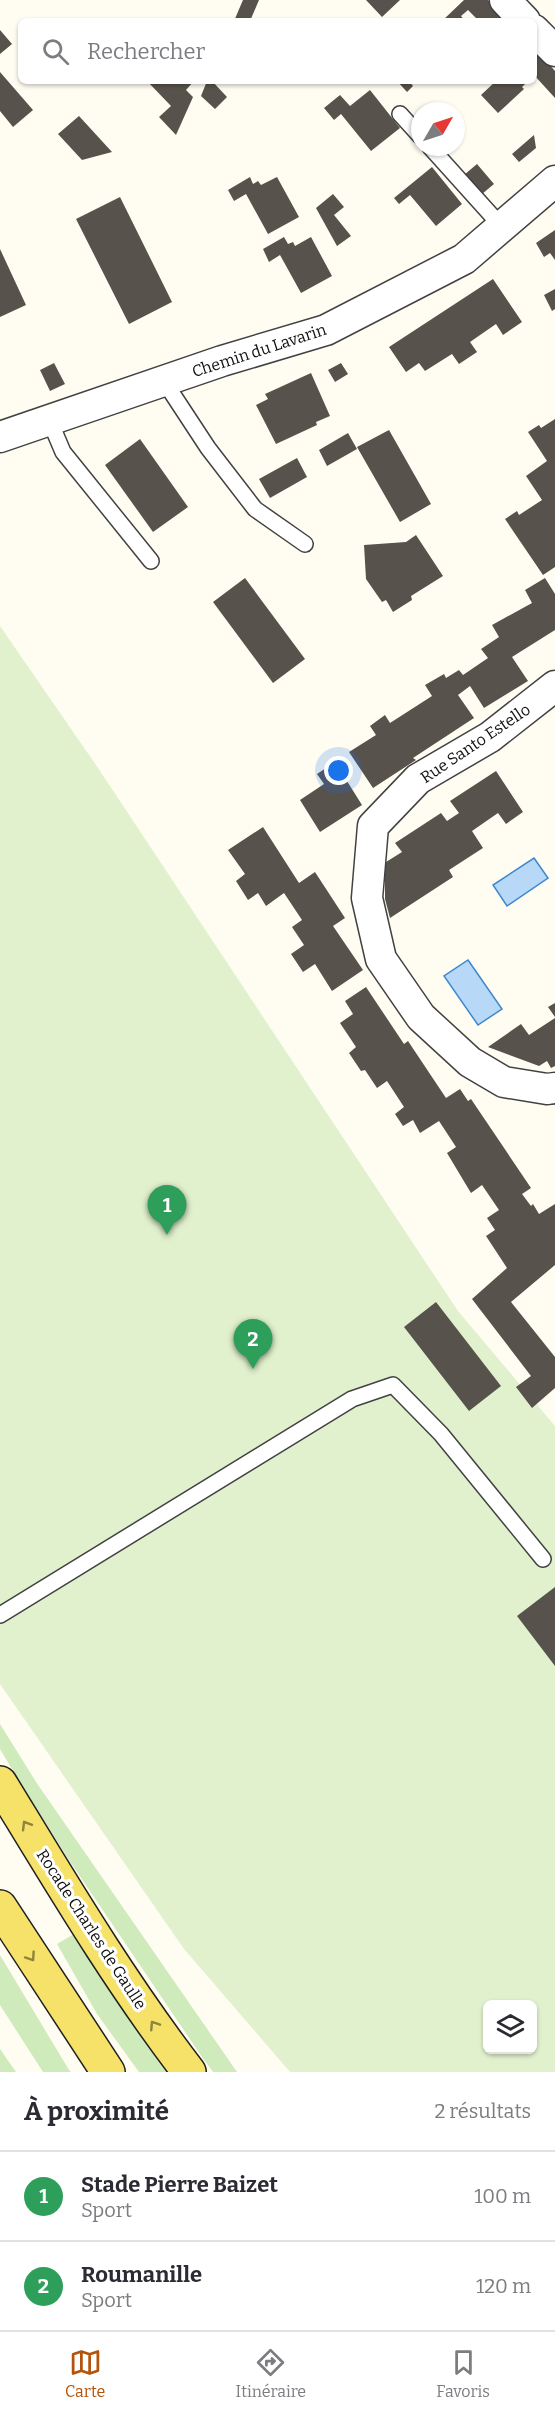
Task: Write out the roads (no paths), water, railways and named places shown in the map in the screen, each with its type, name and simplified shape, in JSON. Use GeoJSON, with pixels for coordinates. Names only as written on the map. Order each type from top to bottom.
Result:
{"type":"FeatureCollection","features":[{"type":"Feature","properties":{"kind":"main road","name":"Rocade Charles de Gaulle"},"geometry":{"type":"LineString","coordinates":[[0,1783],[107,1953],[163,2038],[189,2072]]}},
{"type":"Feature","properties":{"kind":"main road"},"geometry":{"type":"LineString","coordinates":[[0,1907],[108,2072]]}},
{"type":"Feature","properties":{"kind":"street"},"geometry":{"type":"LineString","coordinates":[[505,0],[522,18]]}},
{"type":"Feature","properties":{"kind":"street"},"geometry":{"type":"LineString","coordinates":[[537,33],[555,51]]}},
{"type":"Feature","properties":{"kind":"street","name":"Chemin du Lavarin"},"geometry":{"type":"LineString","coordinates":[[0,437],[164,381],[326,330],[464,259],[555,182]]}},
{"type":"Feature","properties":{"kind":"street","name":"Rue Santo Estello"},"geometry":{"type":"LineString","coordinates":[[555,686],[490,737],[418,779],[373,826],[367,898],[381,959],[421,1017],[470,1062],[504,1082],[547,1089],[555,1088]]}},
{"type":"Feature","properties":{"kind":"lane"},"geometry":{"type":"LineString","coordinates":[[400,114],[411,126]]}},
{"type":"Feature","properties":{"kind":"lane"},"geometry":{"type":"LineString","coordinates":[[438,156],[502,227]]}},
{"type":"Feature","properties":{"kind":"lane"},"geometry":{"type":"LineString","coordinates":[[164,381],[208,448],[255,509],[305,544]]}},
{"type":"Feature","properties":{"kind":"lane"},"geometry":{"type":"LineString","coordinates":[[49,419],[63,452],[151,561]]}},
{"type":"Feature","properties":{"kind":"lane"},"geometry":{"type":"LineString","coordinates":[[0,1615],[352,1399],[393,1385],[441,1434],[543,1559]]}},
{"type":"Feature","properties":{"kind":"water"},"geometry":{"type":"Polygon","coordinates":[[[534,858],[548,878],[507,906],[493,885],[534,858]]]}},
{"type":"Feature","properties":{"kind":"water"},"geometry":{"type":"Polygon","coordinates":[[[468,960],[502,1009],[478,1025],[444,976],[468,960]]]}},
{"type":"Feature","properties":{"kind":"place","name":"Stade Pierre Baizet"},"geometry":{"type":"Point","coordinates":[167,1235]}},
{"type":"Feature","properties":{"kind":"place","name":"Roumanille"},"geometry":{"type":"Point","coordinates":[253,1369]}}]}
